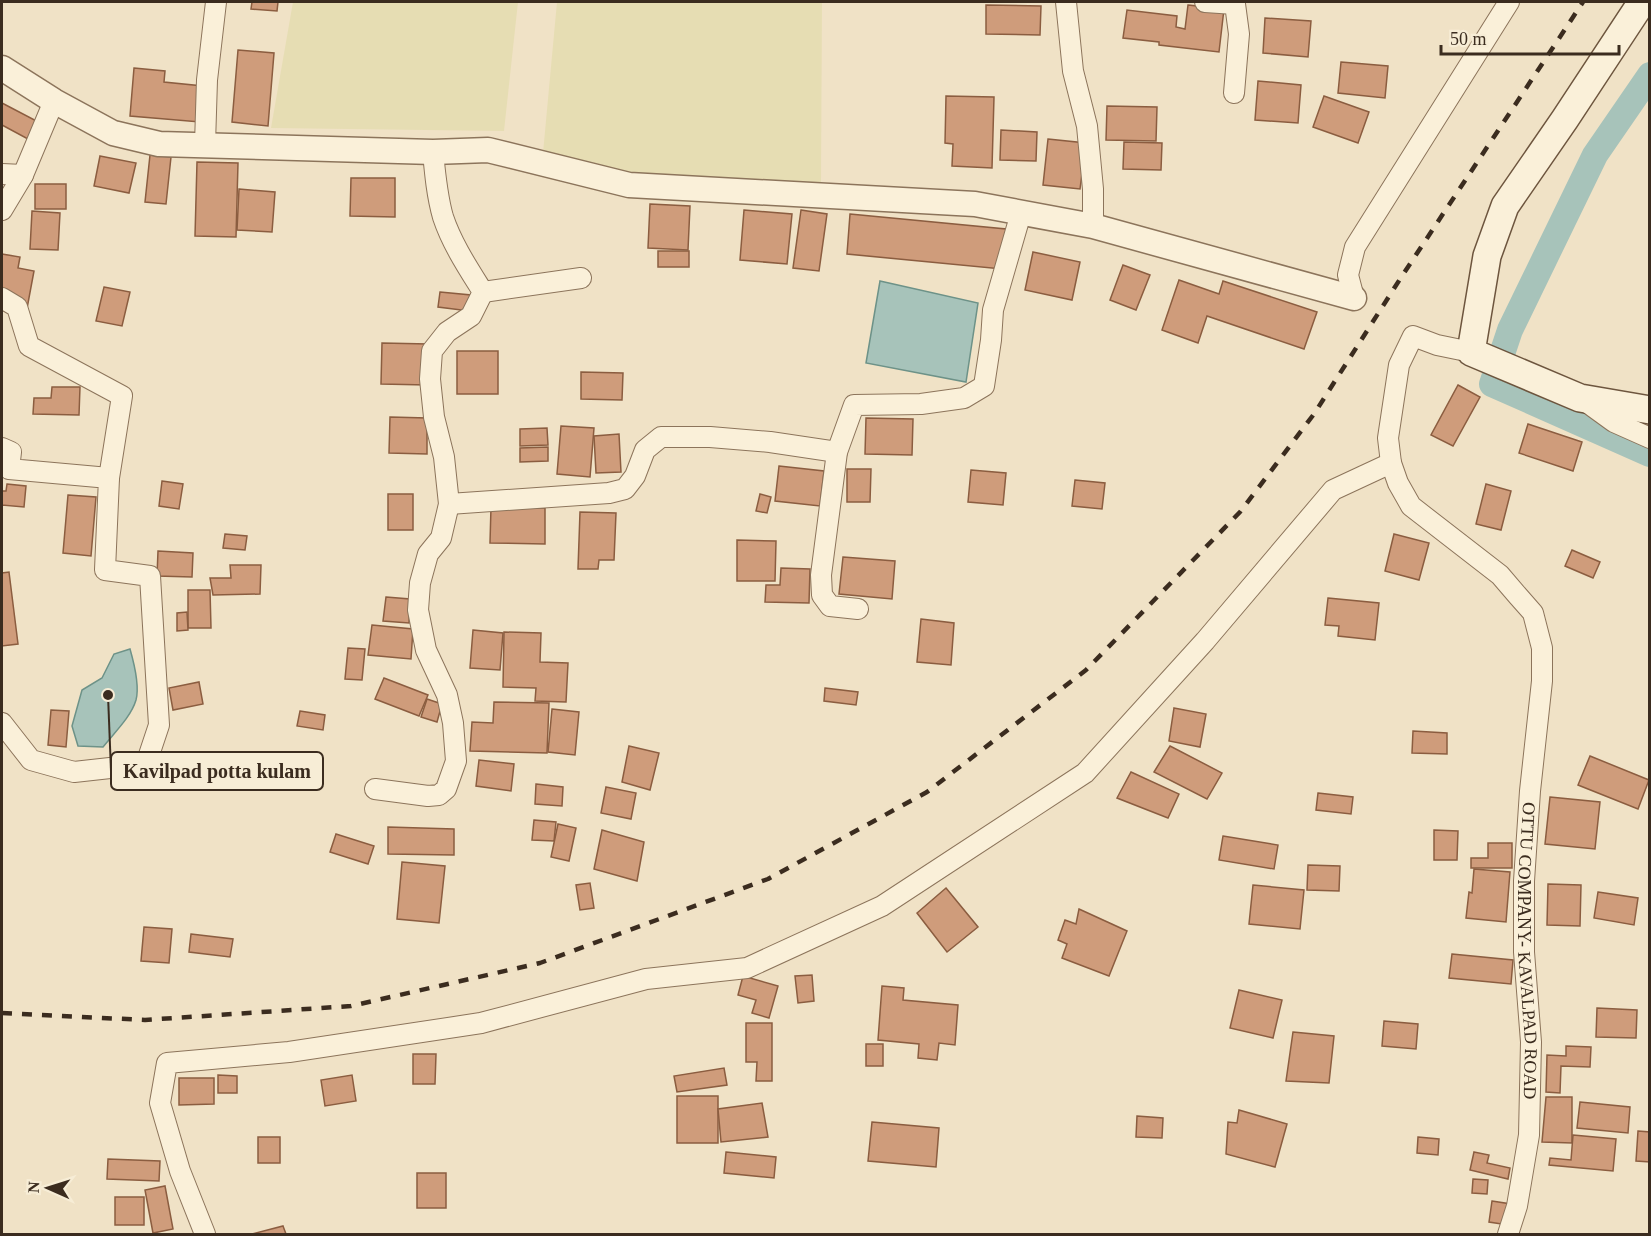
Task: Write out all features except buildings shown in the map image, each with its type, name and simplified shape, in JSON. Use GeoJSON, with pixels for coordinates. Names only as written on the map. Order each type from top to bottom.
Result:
{"type":"FeatureCollection","features":[{"type":"Feature","properties":{"kind":"main road"},"geometry":{"type":"LineString","coordinates":[[1642,2],[1505,206],[1487,256],[1471,352],[1580,398],[1650,410]]}},
{"type":"Feature","properties":{"kind":"street"},"geometry":{"type":"LineString","coordinates":[[205,144],[207,80],[216,2]]}},
{"type":"Feature","properties":{"kind":"street"},"geometry":{"type":"LineString","coordinates":[[1066,2],[1073,71],[1087,126],[1093,189],[1093,226]]}},
{"type":"Feature","properties":{"kind":"street"},"geometry":{"type":"LineString","coordinates":[[1205,2],[1235,4],[1239,33],[1234,93]]}},
{"type":"Feature","properties":{"kind":"street"},"geometry":{"type":"LineString","coordinates":[[1354,298],[1348,275],[1355,247],[1509,2]]}},
{"type":"Feature","properties":{"kind":"street"},"geometry":{"type":"LineString","coordinates":[[2,68],[54,101],[113,133],[159,144],[433,152],[489,150],[629,184],[975,204],[1093,226],[1354,298]]}},
{"type":"Feature","properties":{"kind":"street"},"geometry":{"type":"LineString","coordinates":[[2,210],[23,175],[54,101]]}},
{"type":"Feature","properties":{"kind":"street"},"geometry":{"type":"LineString","coordinates":[[433,152],[443,216],[457,249],[483,292]]}},
{"type":"Feature","properties":{"kind":"street"},"geometry":{"type":"LineString","coordinates":[[2,174],[23,175]]}},
{"type":"Feature","properties":{"kind":"street"},"geometry":{"type":"LineString","coordinates":[[858,609],[830,606],[822,595],[822,575],[837,453],[854,405],[921,404],[964,398],[984,386],[993,310],[1021,213]]}},
{"type":"Feature","properties":{"kind":"street"},"geometry":{"type":"LineString","coordinates":[[483,292],[581,278]]}},
{"type":"Feature","properties":{"kind":"street"},"geometry":{"type":"LineString","coordinates":[[375,789],[428,796],[439,795],[446,789],[452,777],[456,761],[453,723],[447,695],[426,650],[417,610],[420,583],[428,554],[441,538],[449,504],[444,457],[434,417],[430,379],[432,351],[447,332],[471,316],[483,292]]}},
{"type":"Feature","properties":{"kind":"street"},"geometry":{"type":"LineString","coordinates":[[2,298],[17,307],[29,346],[122,396],[109,478],[105,570],[150,576],[159,725],[146,764],[74,772],[31,760],[2,723]]}},
{"type":"Feature","properties":{"kind":"street","name":"OTTU COMPANY- KAVALPAD ROAD"},"geometry":{"type":"LineString","coordinates":[[1471,352],[1437,345],[1413,336],[1399,365],[1388,438],[1391,463],[1398,483],[1411,506],[1500,575],[1533,613],[1542,648],[1542,681],[1530,790],[1524,881],[1524,952],[1531,1042],[1529,1135],[1517,1206],[1508,1234]]}},
{"type":"Feature","properties":{"kind":"street"},"geometry":{"type":"LineString","coordinates":[[1580,398],[1614,422],[1650,438]]}},
{"type":"Feature","properties":{"kind":"street"},"geometry":{"type":"LineString","coordinates":[[449,504],[609,493],[625,489],[635,476],[645,450],[661,437],[710,437],[770,442],[837,453]]}},
{"type":"Feature","properties":{"kind":"street"},"geometry":{"type":"LineString","coordinates":[[2,448],[11,452],[9,469],[109,478]]}},
{"type":"Feature","properties":{"kind":"street"},"geometry":{"type":"LineString","coordinates":[[205,1234],[180,1171],[160,1104],[166,1063],[289,1052],[481,1023],[645,980],[747,968],[882,906],[1085,773],[1205,641],[1333,490],[1391,463]]}},
{"type":"Feature","properties":{"kind":"shaded area"},"geometry":{"type":"Polygon","coordinates":[[[293,2],[518,2],[504,131],[271,128],[293,2]]]}},
{"type":"Feature","properties":{"kind":"shaded area"},"geometry":{"type":"Polygon","coordinates":[[[557,2],[822,2],[821,183],[719,181],[630,174],[543,153],[557,2]]]}},
{"type":"Feature","properties":{"kind":"water"},"geometry":{"type":"Polygon","coordinates":[[[880,281],[978,303],[966,382],[866,363],[880,281]]]}},
{"type":"Feature","properties":{"kind":"water"},"geometry":{"type":"Polygon","coordinates":[[[130,649],[137,688],[136,700],[130,713],[103,747],[78,746],[72,726],[82,690],[102,678],[114,654],[130,649]]]}},
{"type":"Feature","properties":{"kind":"waterway"},"geometry":{"type":"LineString","coordinates":[[1650,75],[1595,155],[1510,330],[1492,384],[1650,454]]}},
{"type":"Feature","properties":{"kind":"railway"},"geometry":{"type":"LineString","coordinates":[[2,1013],[145,1020],[351,1006],[540,963],[768,879],[927,792],[1086,670],[1240,512],[1314,414],[1583,2]]}},
{"type":"Feature","properties":{"kind":"place","name":"Kavilpad potta kulam"},"geometry":{"type":"Point","coordinates":[108,695]}}]}
